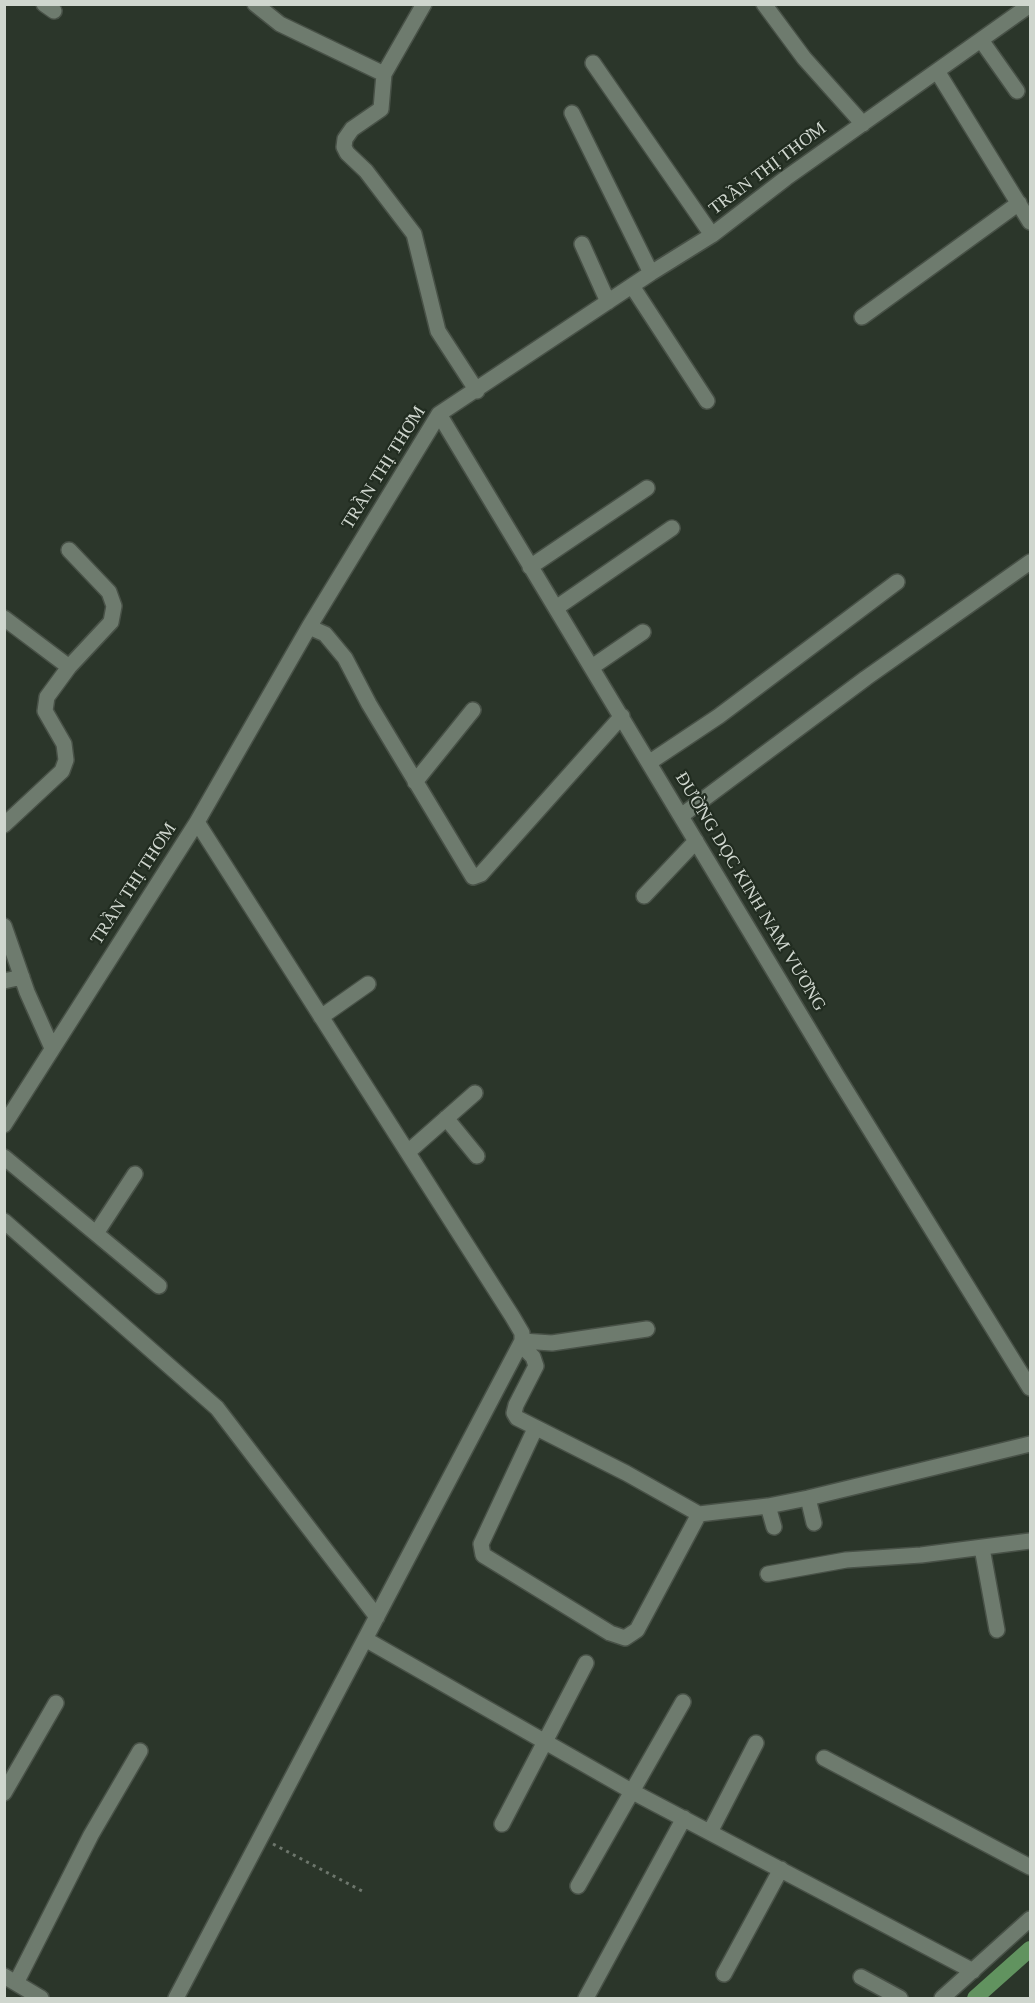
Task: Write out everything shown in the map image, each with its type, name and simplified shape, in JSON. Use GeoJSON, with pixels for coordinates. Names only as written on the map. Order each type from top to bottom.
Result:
{"type":"FeatureCollection","features":[{"type":"Feature","properties":{"kind":"street"},"geometry":{"type":"LineString","coordinates":[[255,4],[279,24],[384,74]]}},
{"type":"Feature","properties":{"kind":"street"},"geometry":{"type":"LineString","coordinates":[[424,4],[384,74],[381,109],[352,129],[345,139],[344,147],[347,153],[366,171],[414,234],[438,331],[477,391]]}},
{"type":"Feature","properties":{"kind":"street"},"geometry":{"type":"LineString","coordinates":[[764,4],[804,58],[862,124]]}},
{"type":"Feature","properties":{"kind":"street","name":"TRẦN THỊ THƠM"},"geometry":{"type":"LineString","coordinates":[[4,1125],[197,822],[309,627],[439,414],[712,235],[862,124],[941,77],[981,40],[1030,5]]}},
{"type":"Feature","properties":{"kind":"street"},"geometry":{"type":"LineString","coordinates":[[981,40],[1017,91]]}},
{"type":"Feature","properties":{"kind":"street"},"geometry":{"type":"LineString","coordinates":[[593,63],[712,235]]}},
{"type":"Feature","properties":{"kind":"street"},"geometry":{"type":"LineString","coordinates":[[941,77],[1030,222]]}},
{"type":"Feature","properties":{"kind":"street"},"geometry":{"type":"LineString","coordinates":[[572,113],[651,273]]}},
{"type":"Feature","properties":{"kind":"street"},"geometry":{"type":"LineString","coordinates":[[862,317],[1019,203]]}},
{"type":"Feature","properties":{"kind":"street"},"geometry":{"type":"LineString","coordinates":[[582,244],[608,302]]}},
{"type":"Feature","properties":{"kind":"street"},"geometry":{"type":"LineString","coordinates":[[632,286],[707,401]]}},
{"type":"Feature","properties":{"kind":"street","name":"ĐƯỜNG DỌC KINH NAM VƯƠNG"},"geometry":{"type":"LineString","coordinates":[[439,414],[837,1076],[1030,1388]]}},
{"type":"Feature","properties":{"kind":"street"},"geometry":{"type":"LineString","coordinates":[[530,567],[647,488]]}},
{"type":"Feature","properties":{"kind":"street"},"geometry":{"type":"LineString","coordinates":[[555,608],[672,528]]}},
{"type":"Feature","properties":{"kind":"street"},"geometry":{"type":"LineString","coordinates":[[4,825],[62,771],[66,760],[64,744],[45,711],[47,697],[69,667],[111,622],[114,606],[109,592],[69,550]]}},
{"type":"Feature","properties":{"kind":"street"},"geometry":{"type":"LineString","coordinates":[[681,816],[866,678],[1030,562]]}},
{"type":"Feature","properties":{"kind":"street"},"geometry":{"type":"LineString","coordinates":[[650,762],[719,716],[897,582]]}},
{"type":"Feature","properties":{"kind":"street"},"geometry":{"type":"LineString","coordinates":[[4,618],[69,667]]}},
{"type":"Feature","properties":{"kind":"street"},"geometry":{"type":"LineString","coordinates":[[309,627],[325,634],[345,658],[469,874],[477,877],[622,716]]}},
{"type":"Feature","properties":{"kind":"street"},"geometry":{"type":"LineString","coordinates":[[592,667],[643,632]]}},
{"type":"Feature","properties":{"kind":"street"},"geometry":{"type":"LineString","coordinates":[[415,782],[473,710]]}},
{"type":"Feature","properties":{"kind":"street"},"geometry":{"type":"LineString","coordinates":[[177,1998],[522,1343],[522,1334],[512,1316],[197,822]]}},
{"type":"Feature","properties":{"kind":"street"},"geometry":{"type":"LineString","coordinates":[[644,896],[696,841]]}},
{"type":"Feature","properties":{"kind":"street"},"geometry":{"type":"LineString","coordinates":[[4,926],[22,977],[52,1048]]}},
{"type":"Feature","properties":{"kind":"street"},"geometry":{"type":"LineString","coordinates":[[4,981],[22,977]]}},
{"type":"Feature","properties":{"kind":"street"},"geometry":{"type":"LineString","coordinates":[[321,1017],[368,984]]}},
{"type":"Feature","properties":{"kind":"street"},"geometry":{"type":"LineString","coordinates":[[408,1152],[475,1093]]}},
{"type":"Feature","properties":{"kind":"street"},"geometry":{"type":"LineString","coordinates":[[446,1118],[477,1156]]}},
{"type":"Feature","properties":{"kind":"street"},"geometry":{"type":"LineString","coordinates":[[4,1157],[97,1232],[159,1286]]}},
{"type":"Feature","properties":{"kind":"street"},"geometry":{"type":"LineString","coordinates":[[97,1232],[135,1174]]}},
{"type":"Feature","properties":{"kind":"street"},"geometry":{"type":"LineString","coordinates":[[4,1221],[216,1408],[377,1617]]}},
{"type":"Feature","properties":{"kind":"street"},"geometry":{"type":"LineString","coordinates":[[522,1343],[552,1343],[647,1329]]}},
{"type":"Feature","properties":{"kind":"street"},"geometry":{"type":"LineString","coordinates":[[522,1343],[533,1357],[536,1366],[514,1413],[517,1418],[626,1473],[699,1515],[808,1498],[1030,1444]]}},
{"type":"Feature","properties":{"kind":"street"},"geometry":{"type":"LineString","coordinates":[[535,1429],[481,1544],[483,1555],[610,1634],[625,1638],[637,1630],[699,1515]]}},
{"type":"Feature","properties":{"kind":"street"},"geometry":{"type":"LineString","coordinates":[[808,1498],[814,1523]]}},
{"type":"Feature","properties":{"kind":"street"},"geometry":{"type":"LineString","coordinates":[[768,1506],[774,1527]]}},
{"type":"Feature","properties":{"kind":"street"},"geometry":{"type":"LineString","coordinates":[[768,1574],[846,1560],[982,1548],[1030,1540]]}},
{"type":"Feature","properties":{"kind":"street"},"geometry":{"type":"LineString","coordinates":[[982,1548],[997,1630]]}},
{"type":"Feature","properties":{"kind":"street"},"geometry":{"type":"LineString","coordinates":[[365,1639],[633,1792],[973,1971]]}},
{"type":"Feature","properties":{"kind":"street"},"geometry":{"type":"LineString","coordinates":[[502,1824],[586,1663]]}},
{"type":"Feature","properties":{"kind":"street"},"geometry":{"type":"LineString","coordinates":[[578,1886],[683,1702]]}},
{"type":"Feature","properties":{"kind":"street"},"geometry":{"type":"LineString","coordinates":[[4,1793],[56,1703]]}},
{"type":"Feature","properties":{"kind":"street"},"geometry":{"type":"LineString","coordinates":[[710,1832],[756,1743]]}},
{"type":"Feature","properties":{"kind":"street"},"geometry":{"type":"LineString","coordinates":[[41,1998],[10,1980],[140,1751]]}},
{"type":"Feature","properties":{"kind":"street"},"geometry":{"type":"LineString","coordinates":[[824,1758],[1030,1867]]}},
{"type":"Feature","properties":{"kind":"street"},"geometry":{"type":"LineString","coordinates":[[586,1998],[684,1818]]}},
{"type":"Feature","properties":{"kind":"street"},"geometry":{"type":"LineString","coordinates":[[724,1974],[781,1869]]}},
{"type":"Feature","properties":{"kind":"street"},"geometry":{"type":"LineString","coordinates":[[942,1998],[1030,1919]]}},
{"type":"Feature","properties":{"kind":"street"},"geometry":{"type":"LineString","coordinates":[[861,1977],[900,1998]]}},
{"type":"Feature","properties":{"kind":"path"},"geometry":{"type":"LineString","coordinates":[[261,1837],[362,1891]]}},
{"type":"Feature","properties":{"kind":"waterway"},"geometry":{"type":"LineString","coordinates":[[975,1998],[1030,1949]]}}]}
